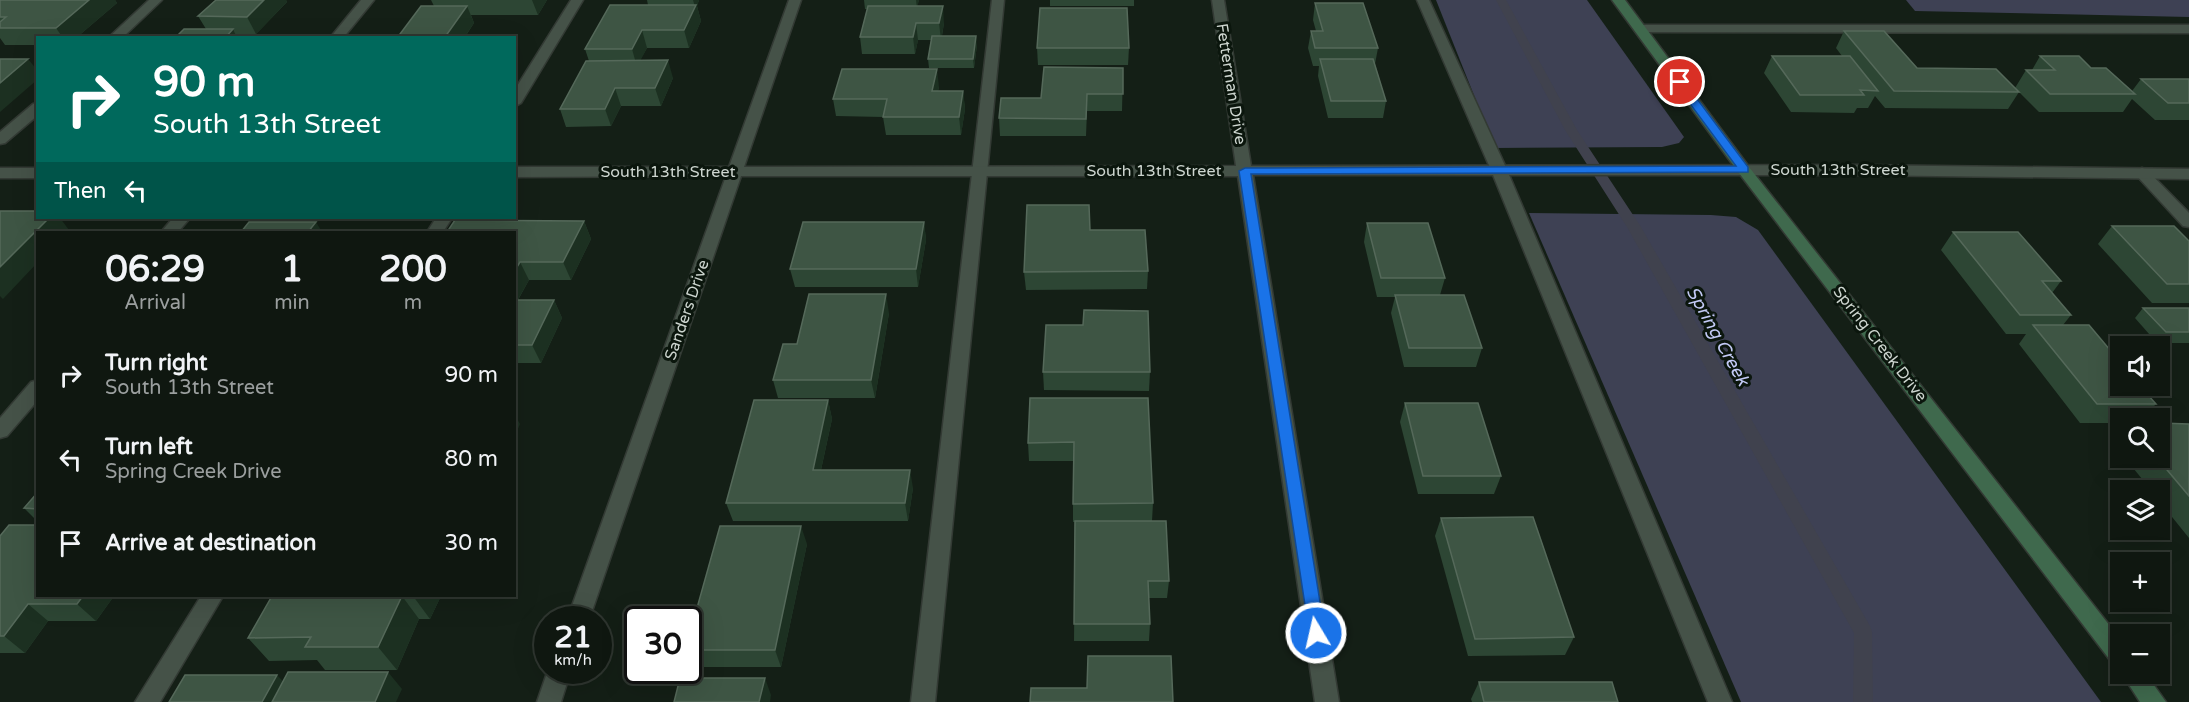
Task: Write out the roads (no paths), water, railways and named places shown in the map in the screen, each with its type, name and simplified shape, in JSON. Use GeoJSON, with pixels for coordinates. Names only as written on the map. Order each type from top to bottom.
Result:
{"type":"FeatureCollection","features":[{"type":"Feature","properties":{"kind":"main road","name":"Spring Creek Drive"},"geometry":{"type":"LineString","coordinates":[[1618,0],[1744,170],[2110,643]]}},
{"type":"Feature","properties":{"kind":"main road"},"geometry":{"type":"LineString","coordinates":[[2140,684],[2154,702]]}},
{"type":"Feature","properties":{"kind":"street"},"geometry":{"type":"LineString","coordinates":[[116,36],[156,0]]}},
{"type":"Feature","properties":{"kind":"street"},"geometry":{"type":"LineString","coordinates":[[338,36],[368,0]]}},
{"type":"Feature","properties":{"kind":"street"},"geometry":{"type":"LineString","coordinates":[[516,100],[577,0]]}},
{"type":"Feature","properties":{"kind":"street","name":"Sanders Drive"},"geometry":{"type":"LineString","coordinates":[[583,606],[795,0]]}},
{"type":"Feature","properties":{"kind":"street"},"geometry":{"type":"LineString","coordinates":[[923,702],[998,0]]}},
{"type":"Feature","properties":{"kind":"street","name":"Fetterman Drive"},"geometry":{"type":"LineString","coordinates":[[1218,0],[1327,702]]}},
{"type":"Feature","properties":{"kind":"street"},"geometry":{"type":"LineString","coordinates":[[1423,0],[1499,170],[1720,702]]}},
{"type":"Feature","properties":{"kind":"street"},"geometry":{"type":"LineString","coordinates":[[1641,29],[2189,29]]}},
{"type":"Feature","properties":{"kind":"street"},"geometry":{"type":"LineString","coordinates":[[0,140],[36,108]]}},
{"type":"Feature","properties":{"kind":"street","name":"South 13th Street"},"geometry":{"type":"LineString","coordinates":[[516,172],[1744,170],[2189,174]]}},
{"type":"Feature","properties":{"kind":"street"},"geometry":{"type":"LineString","coordinates":[[0,173],[36,173]]}},
{"type":"Feature","properties":{"kind":"street"},"geometry":{"type":"LineString","coordinates":[[2142,173],[2189,222]]}},
{"type":"Feature","properties":{"kind":"street"},"geometry":{"type":"LineString","coordinates":[[171,231],[181,219]]}},
{"type":"Feature","properties":{"kind":"street"},"geometry":{"type":"LineString","coordinates":[[0,430],[36,389]]}},
{"type":"Feature","properties":{"kind":"street"},"geometry":{"type":"LineString","coordinates":[[147,702],[211,597]]}},
{"type":"Feature","properties":{"kind":"street"},"geometry":{"type":"LineString","coordinates":[[549,702],[555,684]]}},
{"type":"Feature","properties":{"kind":"waterway","name":"Spring Creek"},"geometry":{"type":"LineString","coordinates":[[1501,0],[1571,130],[1634,227],[1863,632],[1863,702]]}}]}
